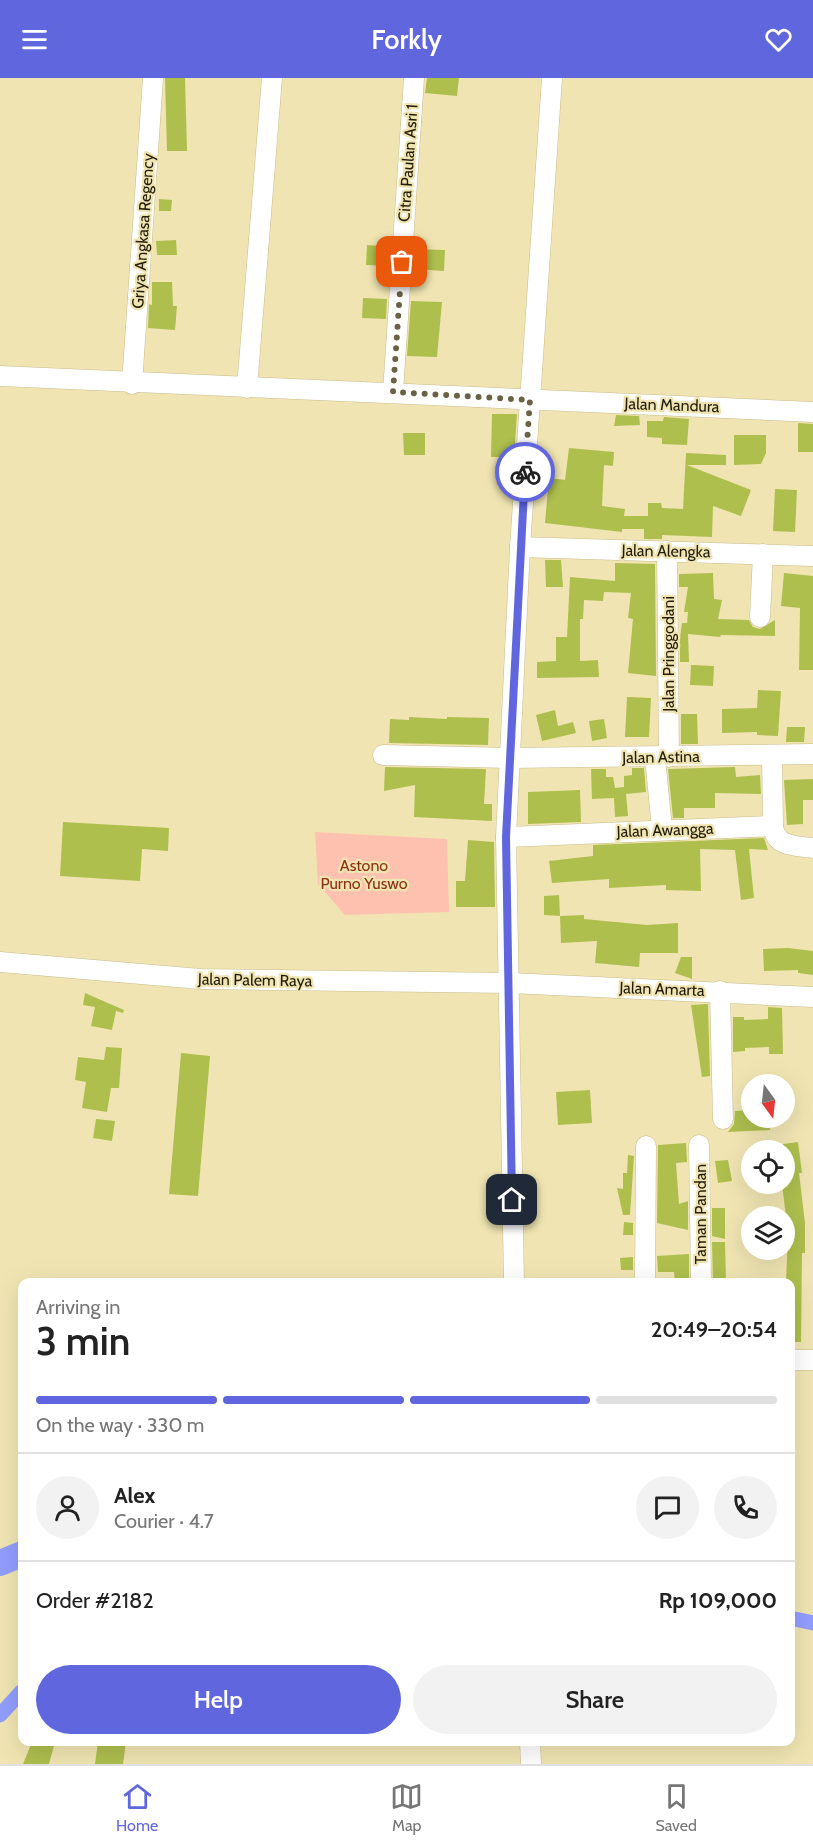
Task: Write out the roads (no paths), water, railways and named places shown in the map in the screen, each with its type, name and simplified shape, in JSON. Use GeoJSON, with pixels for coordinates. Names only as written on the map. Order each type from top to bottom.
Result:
{"type":"FeatureCollection","features":[{"type":"Feature","properties":{"kind":"street","name":"Griya Angkasa Regency"},"geometry":{"type":"LineString","coordinates":[[132,384],[153,78]]}},
{"type":"Feature","properties":{"kind":"street"},"geometry":{"type":"LineString","coordinates":[[247,388],[272,78]]}},
{"type":"Feature","properties":{"kind":"street","name":"Citra Paulan Asri 1"},"geometry":{"type":"LineString","coordinates":[[393,392],[414,78]]}},
{"type":"Feature","properties":{"kind":"street"},"geometry":{"type":"LineString","coordinates":[[514,1278],[506,837],[520,547],[552,78]]}},
{"type":"Feature","properties":{"kind":"street","name":"Jalan Mandura"},"geometry":{"type":"LineString","coordinates":[[0,376],[132,384],[393,392],[813,412]]}},
{"type":"Feature","properties":{"kind":"street","name":"Jalan Alengka"},"geometry":{"type":"LineString","coordinates":[[520,547],[813,556]]}},
{"type":"Feature","properties":{"kind":"street","name":"Jalan Pringgodani"},"geometry":{"type":"LineString","coordinates":[[662,829],[667,551]]}},
{"type":"Feature","properties":{"kind":"street"},"geometry":{"type":"LineString","coordinates":[[760,617],[763,554]]}},
{"type":"Feature","properties":{"kind":"street","name":"Jalan Astina"},"geometry":{"type":"LineString","coordinates":[[383,755],[509,758],[813,754]]}},
{"type":"Feature","properties":{"kind":"street"},"geometry":{"type":"LineString","coordinates":[[772,755],[774,835],[780,841],[813,848]]}},
{"type":"Feature","properties":{"kind":"street","name":"Jalan Awangga"},"geometry":{"type":"LineString","coordinates":[[506,837],[773,826]]}},
{"type":"Feature","properties":{"kind":"street","name":"Jalan Palem Raya"},"geometry":{"type":"LineString","coordinates":[[0,962],[200,979],[510,983]]}},
{"type":"Feature","properties":{"kind":"street","name":"Jalan Amarta"},"geometry":{"type":"LineString","coordinates":[[510,983],[813,997]]}},
{"type":"Feature","properties":{"kind":"street"},"geometry":{"type":"LineString","coordinates":[[720,991],[723,1119]]}},
{"type":"Feature","properties":{"kind":"street","name":"Taman Pandan"},"geometry":{"type":"LineString","coordinates":[[699,1145],[700,1278]]}},
{"type":"Feature","properties":{"kind":"street"},"geometry":{"type":"LineString","coordinates":[[645,1146],[645,1278]]}},
{"type":"Feature","properties":{"kind":"street"},"geometry":{"type":"LineString","coordinates":[[795,1360],[813,1360]]}},
{"type":"Feature","properties":{"kind":"street"},"geometry":{"type":"LineString","coordinates":[[530,1746],[531,1764]]}},
{"type":"Feature","properties":{"kind":"waterway"},"geometry":{"type":"LineString","coordinates":[[0,1563],[18,1556]]}},
{"type":"Feature","properties":{"kind":"waterway"},"geometry":{"type":"LineString","coordinates":[[795,1619],[813,1623]]}},
{"type":"Feature","properties":{"kind":"waterway"},"geometry":{"type":"LineString","coordinates":[[0,1715],[18,1695]]}},
{"type":"Feature","properties":{"kind":"park label","name":"Astono Purno Yuswo"},"geometry":{"type":"Point","coordinates":[364,874]}}]}
